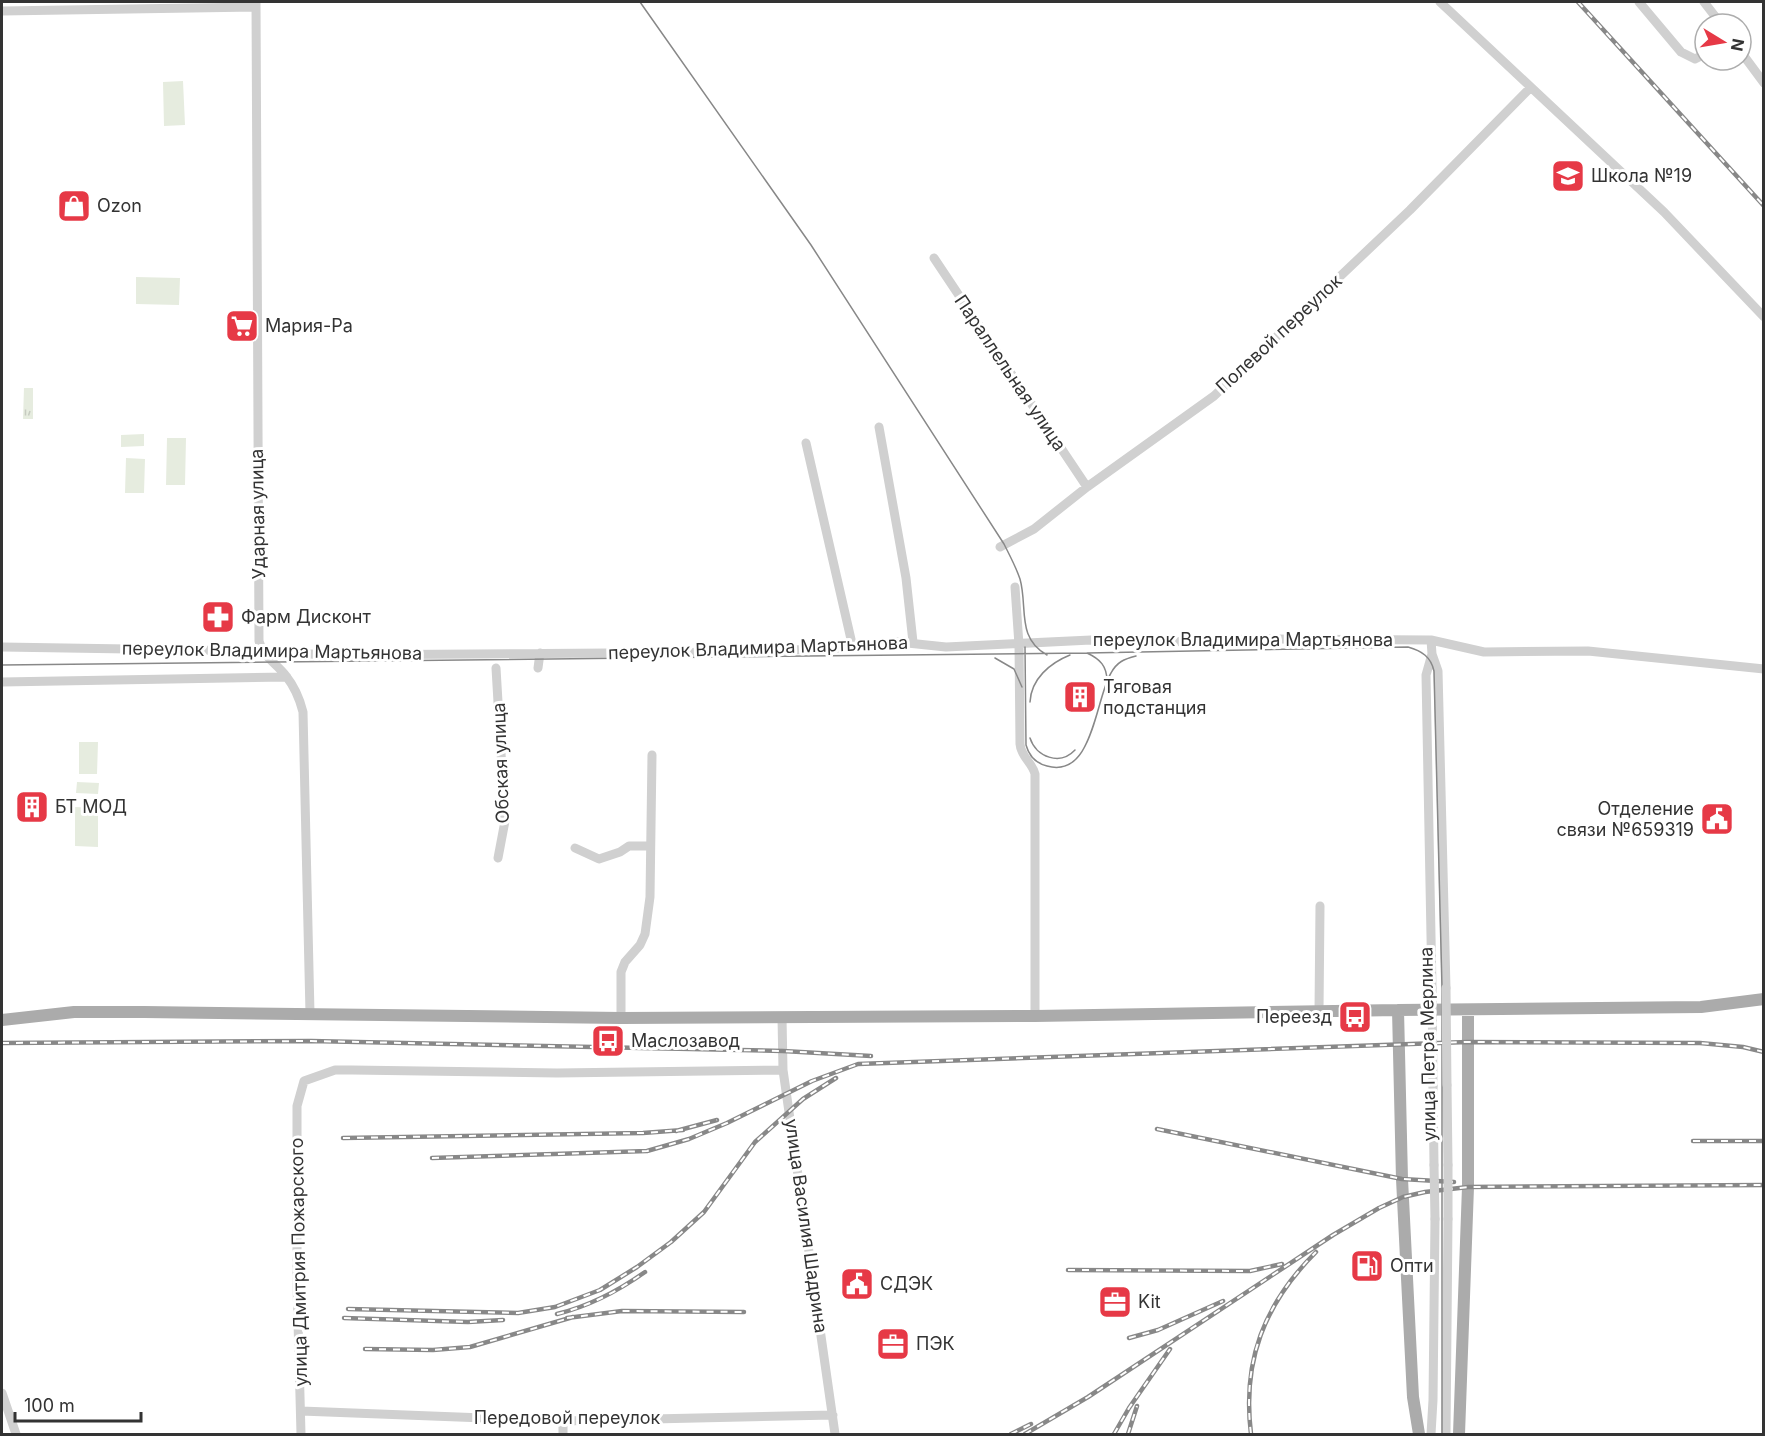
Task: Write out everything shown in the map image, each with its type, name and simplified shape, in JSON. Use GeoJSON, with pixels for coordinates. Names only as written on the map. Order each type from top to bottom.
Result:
{"type":"FeatureCollection","features":[{"type":"Feature","properties":{"kind":"main road"},"geometry":{"type":"LineString","coordinates":[[2,1020],[74,1012],[621,1018],[1035,1016],[1701,1007],[1764,999]]}},
{"type":"Feature","properties":{"kind":"main road","name":"улица Петра Мерлина"},"geometry":{"type":"LineString","coordinates":[[1398,1010],[1402,1179],[1411,1361],[1413,1396],[1419,1434]]}},
{"type":"Feature","properties":{"kind":"main road"},"geometry":{"type":"LineString","coordinates":[[1458,1434],[1468,1187],[1468,1010]]}},
{"type":"Feature","properties":{"kind":"street"},"geometry":{"type":"LineString","coordinates":[[1440,2],[1664,212],[1764,317]]}},
{"type":"Feature","properties":{"kind":"street"},"geometry":{"type":"LineString","coordinates":[[1639,2],[1681,52],[1693,58]]}},
{"type":"Feature","properties":{"kind":"street"},"geometry":{"type":"LineString","coordinates":[[2,11],[256,4]]}},
{"type":"Feature","properties":{"kind":"street","name":"Ударная улица"},"geometry":{"type":"LineString","coordinates":[[256,4],[259,641],[262,651]]}},
{"type":"Feature","properties":{"kind":"street"},"geometry":{"type":"LineString","coordinates":[[1753,68],[1764,83]]}},
{"type":"Feature","properties":{"kind":"street","name":"Полевой переулок"},"geometry":{"type":"LineString","coordinates":[[1000,547],[1034,529],[1087,487],[1214,396],[1410,210],[1530,88]]}},
{"type":"Feature","properties":{"kind":"street","name":"Параллельная улица"},"geometry":{"type":"LineString","coordinates":[[934,258],[1087,487]]}},
{"type":"Feature","properties":{"kind":"street"},"geometry":{"type":"LineString","coordinates":[[879,427],[906,578],[913,642]]}},
{"type":"Feature","properties":{"kind":"street"},"geometry":{"type":"LineString","coordinates":[[806,443],[853,648]]}},
{"type":"Feature","properties":{"kind":"street"},"geometry":{"type":"LineString","coordinates":[[1015,587],[1019,645],[1020,749],[1034,767],[1035,774],[1035,1016]]}},
{"type":"Feature","properties":{"kind":"street","name":"переулок Владимира Мартьянова"},"geometry":{"type":"LineString","coordinates":[[2,647],[262,651],[327,655],[747,652],[853,648],[898,642],[946,647],[1091,640],[1167,642],[1254,639],[1431,640],[1484,652],[1588,651],[1764,669]]}},
{"type":"Feature","properties":{"kind":"street","name":"улица Петра Мерлина"},"geometry":{"type":"LineString","coordinates":[[1431,640],[1432,654],[1438,670],[1446,988],[1448,1165],[1446,1434]]}},
{"type":"Feature","properties":{"kind":"street"},"geometry":{"type":"LineString","coordinates":[[262,651],[287,677],[301,703],[303,712],[310,1013]]}},
{"type":"Feature","properties":{"kind":"street"},"geometry":{"type":"LineString","coordinates":[[538,668],[540,653]]}},
{"type":"Feature","properties":{"kind":"street","name":"улица Петра Мерлина"},"geometry":{"type":"LineString","coordinates":[[1431,1434],[1435,1219],[1426,675],[1432,654]]}},
{"type":"Feature","properties":{"kind":"street","name":"Обская улица"},"geometry":{"type":"LineString","coordinates":[[496,668],[505,821],[498,858]]}},
{"type":"Feature","properties":{"kind":"street"},"geometry":{"type":"LineString","coordinates":[[2,682],[287,677]]}},
{"type":"Feature","properties":{"kind":"street"},"geometry":{"type":"LineString","coordinates":[[621,1018],[621,972],[625,962],[640,945],[646,927],[650,897],[652,755]]}},
{"type":"Feature","properties":{"kind":"street"},"geometry":{"type":"LineString","coordinates":[[575,848],[599,860],[630,846],[650,846]]}},
{"type":"Feature","properties":{"kind":"street"},"geometry":{"type":"LineString","coordinates":[[1320,906],[1320,1011]]}},
{"type":"Feature","properties":{"kind":"street","name":"улица Василия Шадрина"},"geometry":{"type":"LineString","coordinates":[[782,1017],[783,1070],[835,1434]]}},
{"type":"Feature","properties":{"kind":"street","name":"улица Дмитрия Пожарского"},"geometry":{"type":"LineString","coordinates":[[301,1434],[297,1284],[297,1107],[300,1089],[307,1078],[335,1070],[557,1073],[783,1070]]}},
{"type":"Feature","properties":{"kind":"street"},"geometry":{"type":"LineString","coordinates":[[2,1393],[16,1434]]}},
{"type":"Feature","properties":{"kind":"street","name":"Передовой переулок"},"geometry":{"type":"LineString","coordinates":[[301,1411],[563,1420],[833,1415]]}},
{"type":"Feature","properties":{"kind":"street"},"geometry":{"type":"LineString","coordinates":[[563,1420],[563,1434]]}},
{"type":"Feature","properties":{"kind":"green space"},"geometry":{"type":"Polygon","coordinates":[[[183,81],[185,125],[164,126],[163,82],[183,81]]]}},
{"type":"Feature","properties":{"kind":"green space"},"geometry":{"type":"Polygon","coordinates":[[[136,277],[180,278],[179,305],[136,304],[136,277]]]}},
{"type":"Feature","properties":{"kind":"green space"},"geometry":{"type":"Polygon","coordinates":[[[24,388],[33,388],[33,419],[23,419],[24,388]]]}},
{"type":"Feature","properties":{"kind":"green space"},"geometry":{"type":"Polygon","coordinates":[[[144,434],[144,446],[121,447],[121,435],[144,434]]]}},
{"type":"Feature","properties":{"kind":"green space"},"geometry":{"type":"Polygon","coordinates":[[[167,438],[186,438],[185,485],[166,485],[167,438]]]}},
{"type":"Feature","properties":{"kind":"green space"},"geometry":{"type":"Polygon","coordinates":[[[126,458],[145,459],[144,493],[125,493],[126,458]]]}},
{"type":"Feature","properties":{"kind":"green space"},"geometry":{"type":"Polygon","coordinates":[[[79,742],[98,742],[97,774],[79,774],[79,742]]]}},
{"type":"Feature","properties":{"kind":"green space"},"geometry":{"type":"Polygon","coordinates":[[[77,782],[99,783],[98,794],[76,793],[77,782]]]}},
{"type":"Feature","properties":{"kind":"green space"},"geometry":{"type":"Polygon","coordinates":[[[75,807],[98,808],[98,847],[75,846],[75,807]]]}},
{"type":"Feature","properties":{"kind":"tram line"},"geometry":{"type":"LineString","coordinates":[[640,2],[811,245],[1004,544],[1020,579],[1027,631],[1037,648],[1047,655]]}},
{"type":"Feature","properties":{"kind":"tram line"},"geometry":{"type":"LineString","coordinates":[[1025,647],[1026,745],[1033,758],[1047,766],[1062,767],[1074,761],[1090,734],[1111,673],[1121,662],[1136,656]]}},
{"type":"Feature","properties":{"kind":"tram line"},"geometry":{"type":"LineString","coordinates":[[2,665],[1087,653],[1408,647],[1418,650],[1428,658],[1434,671],[1442,988],[1442,1434]]}},
{"type":"Feature","properties":{"kind":"tram line"},"geometry":{"type":"LineString","coordinates":[[1087,653],[1102,664],[1106,671],[1107,681]]}},
{"type":"Feature","properties":{"kind":"tram line"},"geometry":{"type":"LineString","coordinates":[[1030,702],[1034,686],[1043,673],[1055,662],[1070,655]]}},
{"type":"Feature","properties":{"kind":"tram line"},"geometry":{"type":"LineString","coordinates":[[995,658],[1014,669],[1022,687]]}},
{"type":"Feature","properties":{"kind":"tram line"},"geometry":{"type":"LineString","coordinates":[[1030,738],[1037,750],[1049,757],[1062,758],[1075,750]]}},
{"type":"Feature","properties":{"kind":"railway"},"geometry":{"type":"LineString","coordinates":[[1578,2],[1764,206]]}},
{"type":"Feature","properties":{"kind":"railway"},"geometry":{"type":"LineString","coordinates":[[2,1043],[311,1041],[783,1051],[871,1056]]}},
{"type":"Feature","properties":{"kind":"railway"},"geometry":{"type":"LineString","coordinates":[[432,1158],[647,1151],[689,1139],[812,1081],[858,1064],[1467,1042],[1700,1043],[1743,1047],[1764,1052]]}},
{"type":"Feature","properties":{"kind":"railway"},"geometry":{"type":"LineString","coordinates":[[348,1309],[518,1313],[555,1307],[600,1290],[671,1242],[704,1212],[755,1142],[803,1099],[836,1078]]}},
{"type":"Feature","properties":{"kind":"railway"},"geometry":{"type":"LineString","coordinates":[[676,1131],[717,1120]]}},
{"type":"Feature","properties":{"kind":"railway"},"geometry":{"type":"LineString","coordinates":[[1157,1129],[1402,1179],[1454,1182]]}},
{"type":"Feature","properties":{"kind":"railway"},"geometry":{"type":"LineString","coordinates":[[343,1138],[643,1133],[683,1130]]}},
{"type":"Feature","properties":{"kind":"railway"},"geometry":{"type":"LineString","coordinates":[[1693,1141],[1764,1141]]}},
{"type":"Feature","properties":{"kind":"railway"},"geometry":{"type":"LineString","coordinates":[[1025,1434],[1088,1397],[1333,1235],[1403,1197],[1468,1187],[1764,1185]]}},
{"type":"Feature","properties":{"kind":"railway"},"geometry":{"type":"LineString","coordinates":[[1251,1434],[1250,1382],[1261,1335],[1270,1313],[1283,1292],[1316,1252]]}},
{"type":"Feature","properties":{"kind":"railway"},"geometry":{"type":"LineString","coordinates":[[1068,1270],[1250,1271],[1282,1264]]}},
{"type":"Feature","properties":{"kind":"railway"},"geometry":{"type":"LineString","coordinates":[[557,1314],[603,1297],[645,1272]]}},
{"type":"Feature","properties":{"kind":"railway"},"geometry":{"type":"LineString","coordinates":[[1129,1338],[1158,1330],[1223,1301]]}},
{"type":"Feature","properties":{"kind":"railway"},"geometry":{"type":"LineString","coordinates":[[567,1318],[622,1311],[744,1312]]}},
{"type":"Feature","properties":{"kind":"railway"},"geometry":{"type":"LineString","coordinates":[[365,1349],[433,1350],[470,1347],[573,1317]]}},
{"type":"Feature","properties":{"kind":"railway"},"geometry":{"type":"LineString","coordinates":[[344,1318],[468,1322],[503,1320]]}},
{"type":"Feature","properties":{"kind":"railway"},"geometry":{"type":"LineString","coordinates":[[1114,1434],[1170,1349]]}},
{"type":"Feature","properties":{"kind":"railway"},"geometry":{"type":"LineString","coordinates":[[1128,1434],[1137,1406]]}},
{"type":"Feature","properties":{"kind":"railway"},"geometry":{"type":"LineString","coordinates":[[1011,1434],[1031,1424]]}},
{"type":"Feature","properties":{"kind":"place","name":"Школа №19"},"geometry":{"type":"Point","coordinates":[1568,176]}},
{"type":"Feature","properties":{"kind":"place","name":"Ozon"},"geometry":{"type":"Point","coordinates":[74,206]}},
{"type":"Feature","properties":{"kind":"place","name":"Мария-Ра"},"geometry":{"type":"Point","coordinates":[242,326]}},
{"type":"Feature","properties":{"kind":"place","name":"Фарм Дисконт"},"geometry":{"type":"Point","coordinates":[218,617]}},
{"type":"Feature","properties":{"kind":"place","name":"Тяговая подстанция"},"geometry":{"type":"Point","coordinates":[1080,697]}},
{"type":"Feature","properties":{"kind":"place","name":"БТ МОД"},"geometry":{"type":"Point","coordinates":[32,807]}},
{"type":"Feature","properties":{"kind":"place","name":"Отделение связи №659319"},"geometry":{"type":"Point","coordinates":[1717,819]}},
{"type":"Feature","properties":{"kind":"place","name":"Переезд"},"geometry":{"type":"Point","coordinates":[1355,1017]}},
{"type":"Feature","properties":{"kind":"place","name":"Маслозавод"},"geometry":{"type":"Point","coordinates":[608,1041]}},
{"type":"Feature","properties":{"kind":"place","name":"Опти"},"geometry":{"type":"Point","coordinates":[1367,1266]}},
{"type":"Feature","properties":{"kind":"place","name":"СДЭК"},"geometry":{"type":"Point","coordinates":[857,1284]}},
{"type":"Feature","properties":{"kind":"place","name":"Kit"},"geometry":{"type":"Point","coordinates":[1115,1302]}},
{"type":"Feature","properties":{"kind":"place","name":"ПЭК"},"geometry":{"type":"Point","coordinates":[893,1344]}}]}
